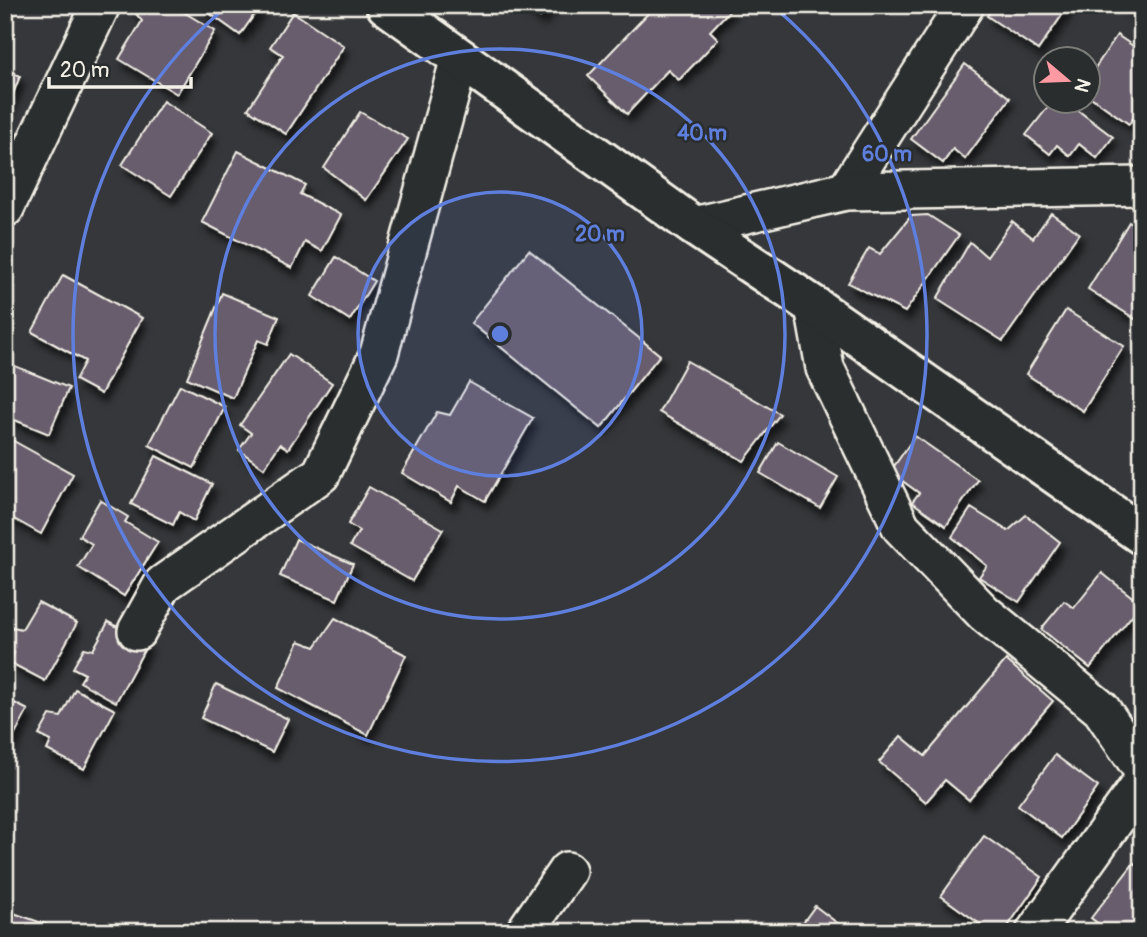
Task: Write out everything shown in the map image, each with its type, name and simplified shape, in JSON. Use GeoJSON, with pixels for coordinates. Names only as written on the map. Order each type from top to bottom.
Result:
{"type":"FeatureCollection","features":[{"type":"Feature","properties":{"kind":"street"},"geometry":{"type":"LineString","coordinates":[[5,208],[101,5]]}},
{"type":"Feature","properties":{"kind":"street"},"geometry":{"type":"LineString","coordinates":[[386,5],[694,226],[814,306],[1142,535]]}},
{"type":"Feature","properties":{"kind":"street"},"geometry":{"type":"LineString","coordinates":[[846,191],[965,5]]}},
{"type":"Feature","properties":{"kind":"street"},"geometry":{"type":"LineString","coordinates":[[137,631],[163,584],[321,474],[379,354],[460,58]]}},
{"type":"Feature","properties":{"kind":"street"},"geometry":{"type":"LineString","coordinates":[[694,226],[846,191],[1142,186]]}},
{"type":"Feature","properties":{"kind":"street"},"geometry":{"type":"LineString","coordinates":[[814,306],[825,368],[901,527],[984,613],[1101,709],[1142,769]]}},
{"type":"Feature","properties":{"kind":"street"},"geometry":{"type":"LineString","coordinates":[[1035,932],[1142,782]]}},
{"type":"Feature","properties":{"kind":"street"},"geometry":{"type":"LineString","coordinates":[[526,932],[566,871]]}},
{"type":"Feature","properties":{"kind":"building"},"geometry":{"type":"Polygon","coordinates":[[[129,5],[172,5],[215,31],[177,94],[119,59],[142,21],[129,5]]]}},
{"type":"Feature","properties":{"kind":"building"},"geometry":{"type":"Polygon","coordinates":[[[198,5],[261,5],[240,35],[198,5]]]}},
{"type":"Feature","properties":{"kind":"building"},"geometry":{"type":"Polygon","coordinates":[[[523,5],[552,5],[540,17],[523,5]]]}},
{"type":"Feature","properties":{"kind":"building"},"geometry":{"type":"Polygon","coordinates":[[[656,5],[729,5],[732,8],[710,31],[718,39],[679,80],[668,70],[627,114],[588,76],[656,5]]]}},
{"type":"Feature","properties":{"kind":"building"},"geometry":{"type":"Polygon","coordinates":[[[994,5],[1069,5],[1041,46],[1032,46],[987,16],[994,5]]]}},
{"type":"Feature","properties":{"kind":"building"},"geometry":{"type":"Polygon","coordinates":[[[1123,5],[1142,5],[1142,19],[1123,5]]]}},
{"type":"Feature","properties":{"kind":"building"},"geometry":{"type":"Polygon","coordinates":[[[293,12],[344,46],[286,134],[248,109],[283,55],[270,47],[293,12]]]}},
{"type":"Feature","properties":{"kind":"building"},"geometry":{"type":"Polygon","coordinates":[[[1117,35],[1142,52],[1142,106],[1129,124],[1102,105],[1102,58],[1117,35]]]}},
{"type":"Feature","properties":{"kind":"building"},"geometry":{"type":"Polygon","coordinates":[[[965,64],[1010,98],[965,159],[953,149],[943,163],[911,139],[965,64]]]}},
{"type":"Feature","properties":{"kind":"building"},"geometry":{"type":"Polygon","coordinates":[[[5,70],[20,76],[5,114],[5,70]]]}},
{"type":"Feature","properties":{"kind":"building"},"geometry":{"type":"Polygon","coordinates":[[[163,101],[212,133],[171,196],[122,165],[163,101]]]}},
{"type":"Feature","properties":{"kind":"building"},"geometry":{"type":"Polygon","coordinates":[[[360,112],[408,139],[366,200],[324,168],[360,112]]]}},
{"type":"Feature","properties":{"kind":"building"},"geometry":{"type":"Polygon","coordinates":[[[1041,116],[1085,116],[1113,137],[1097,158],[1079,144],[1070,156],[1057,145],[1050,154],[1026,135],[1041,116]]]}},
{"type":"Feature","properties":{"kind":"building"},"geometry":{"type":"Polygon","coordinates":[[[238,151],[305,185],[300,194],[341,215],[322,251],[305,242],[292,268],[202,222],[238,151]]]}},
{"type":"Feature","properties":{"kind":"building"},"geometry":{"type":"Polygon","coordinates":[[[1051,213],[1079,233],[1003,341],[937,299],[970,242],[987,257],[1012,221],[1033,238],[1051,213]]]}},
{"type":"Feature","properties":{"kind":"building"},"geometry":{"type":"Polygon","coordinates":[[[928,215],[959,235],[905,312],[848,283],[869,248],[880,254],[911,216],[928,215]]]}},
{"type":"Feature","properties":{"kind":"building"},"geometry":{"type":"Polygon","coordinates":[[[1129,222],[1142,230],[1140,322],[1088,289],[1129,222]]]}},
{"type":"Feature","properties":{"kind":"building"},"geometry":{"type":"Polygon","coordinates":[[[529,250],[660,355],[601,428],[471,323],[529,250]]]}},
{"type":"Feature","properties":{"kind":"building"},"geometry":{"type":"Polygon","coordinates":[[[336,257],[374,281],[350,320],[312,296],[336,257]]]}},
{"type":"Feature","properties":{"kind":"building"},"geometry":{"type":"Polygon","coordinates":[[[63,275],[142,318],[101,394],[75,380],[85,361],[32,332],[63,275]]]}},
{"type":"Feature","properties":{"kind":"building"},"geometry":{"type":"Polygon","coordinates":[[[222,293],[279,317],[268,344],[258,340],[233,398],[187,378],[222,293]]]}},
{"type":"Feature","properties":{"kind":"building"},"geometry":{"type":"Polygon","coordinates":[[[1066,310],[1124,346],[1083,411],[1026,374],[1066,310]]]}},
{"type":"Feature","properties":{"kind":"building"},"geometry":{"type":"Polygon","coordinates":[[[289,354],[332,383],[288,449],[280,444],[264,468],[239,450],[251,433],[240,425],[289,354]]]}},
{"type":"Feature","properties":{"kind":"building"},"geometry":{"type":"Polygon","coordinates":[[[687,361],[780,414],[744,461],[659,412],[687,361]]]}},
{"type":"Feature","properties":{"kind":"building"},"geometry":{"type":"Polygon","coordinates":[[[5,362],[69,388],[49,434],[5,416],[5,362]]]}},
{"type":"Feature","properties":{"kind":"building"},"geometry":{"type":"Polygon","coordinates":[[[469,382],[533,418],[485,501],[459,486],[451,502],[402,473],[437,412],[450,415],[469,382]]]}},
{"type":"Feature","properties":{"kind":"building"},"geometry":{"type":"Polygon","coordinates":[[[180,385],[225,407],[194,468],[149,445],[180,385]]]}},
{"type":"Feature","properties":{"kind":"building"},"geometry":{"type":"Polygon","coordinates":[[[915,436],[978,480],[946,526],[912,502],[919,493],[890,472],[915,436]]]}},
{"type":"Feature","properties":{"kind":"building"},"geometry":{"type":"Polygon","coordinates":[[[10,439],[73,474],[41,534],[5,514],[5,448],[10,439]]]}},
{"type":"Feature","properties":{"kind":"building"},"geometry":{"type":"Polygon","coordinates":[[[778,442],[838,477],[820,508],[760,473],[778,442]]]}},
{"type":"Feature","properties":{"kind":"building"},"geometry":{"type":"Polygon","coordinates":[[[156,456],[212,484],[194,521],[179,512],[173,525],[131,504],[156,456]]]}},
{"type":"Feature","properties":{"kind":"building"},"geometry":{"type":"Polygon","coordinates":[[[369,487],[443,529],[412,581],[350,546],[359,531],[348,524],[369,487]]]}},
{"type":"Feature","properties":{"kind":"building"},"geometry":{"type":"Polygon","coordinates":[[[100,500],[128,517],[125,522],[158,542],[124,596],[78,567],[92,544],[79,536],[100,500]]]}},
{"type":"Feature","properties":{"kind":"building"},"geometry":{"type":"Polygon","coordinates":[[[971,508],[1008,531],[1026,515],[1060,542],[1019,602],[979,577],[987,566],[952,537],[971,508]]]}},
{"type":"Feature","properties":{"kind":"building"},"geometry":{"type":"Polygon","coordinates":[[[296,539],[353,564],[337,600],[280,576],[296,539]]]}},
{"type":"Feature","properties":{"kind":"building"},"geometry":{"type":"Polygon","coordinates":[[[1102,573],[1141,604],[1090,668],[1041,629],[1064,601],[1074,608],[1102,573]]]}},
{"type":"Feature","properties":{"kind":"building"},"geometry":{"type":"Polygon","coordinates":[[[38,602],[77,623],[45,681],[9,662],[14,653],[5,649],[5,641],[13,627],[22,629],[38,602]]]}},
{"type":"Feature","properties":{"kind":"building"},"geometry":{"type":"Polygon","coordinates":[[[335,618],[406,655],[368,735],[278,688],[299,641],[315,647],[335,618]]]}},
{"type":"Feature","properties":{"kind":"building"},"geometry":{"type":"Polygon","coordinates":[[[108,622],[148,643],[116,702],[80,682],[85,674],[73,668],[84,648],[93,650],[108,622]]]}},
{"type":"Feature","properties":{"kind":"building"},"geometry":{"type":"Polygon","coordinates":[[[1006,660],[1053,701],[969,800],[945,780],[926,802],[879,762],[901,736],[925,756],[1006,660]]]}},
{"type":"Feature","properties":{"kind":"building"},"geometry":{"type":"Polygon","coordinates":[[[216,684],[288,719],[272,752],[201,718],[216,684]]]}},
{"type":"Feature","properties":{"kind":"building"},"geometry":{"type":"Polygon","coordinates":[[[75,689],[115,710],[84,769],[47,750],[51,741],[39,735],[50,715],[61,717],[75,689]]]}},
{"type":"Feature","properties":{"kind":"building"},"geometry":{"type":"Polygon","coordinates":[[[5,698],[28,710],[5,753],[5,698]]]}},
{"type":"Feature","properties":{"kind":"building"},"geometry":{"type":"Polygon","coordinates":[[[1055,755],[1098,787],[1062,838],[1018,805],[1055,755]]]}},
{"type":"Feature","properties":{"kind":"building"},"geometry":{"type":"Polygon","coordinates":[[[984,836],[1042,877],[1004,932],[991,932],[941,896],[984,836]]]}},
{"type":"Feature","properties":{"kind":"building"},"geometry":{"type":"Polygon","coordinates":[[[1134,863],[1142,869],[1142,932],[1109,932],[1091,918],[1134,863]]]}},
{"type":"Feature","properties":{"kind":"building"},"geometry":{"type":"Polygon","coordinates":[[[815,906],[849,932],[796,932],[815,906]]]}},
{"type":"Feature","properties":{"kind":"building"},"geometry":{"type":"Polygon","coordinates":[[[5,910],[48,925],[45,932],[5,932],[5,910]]]}}]}
